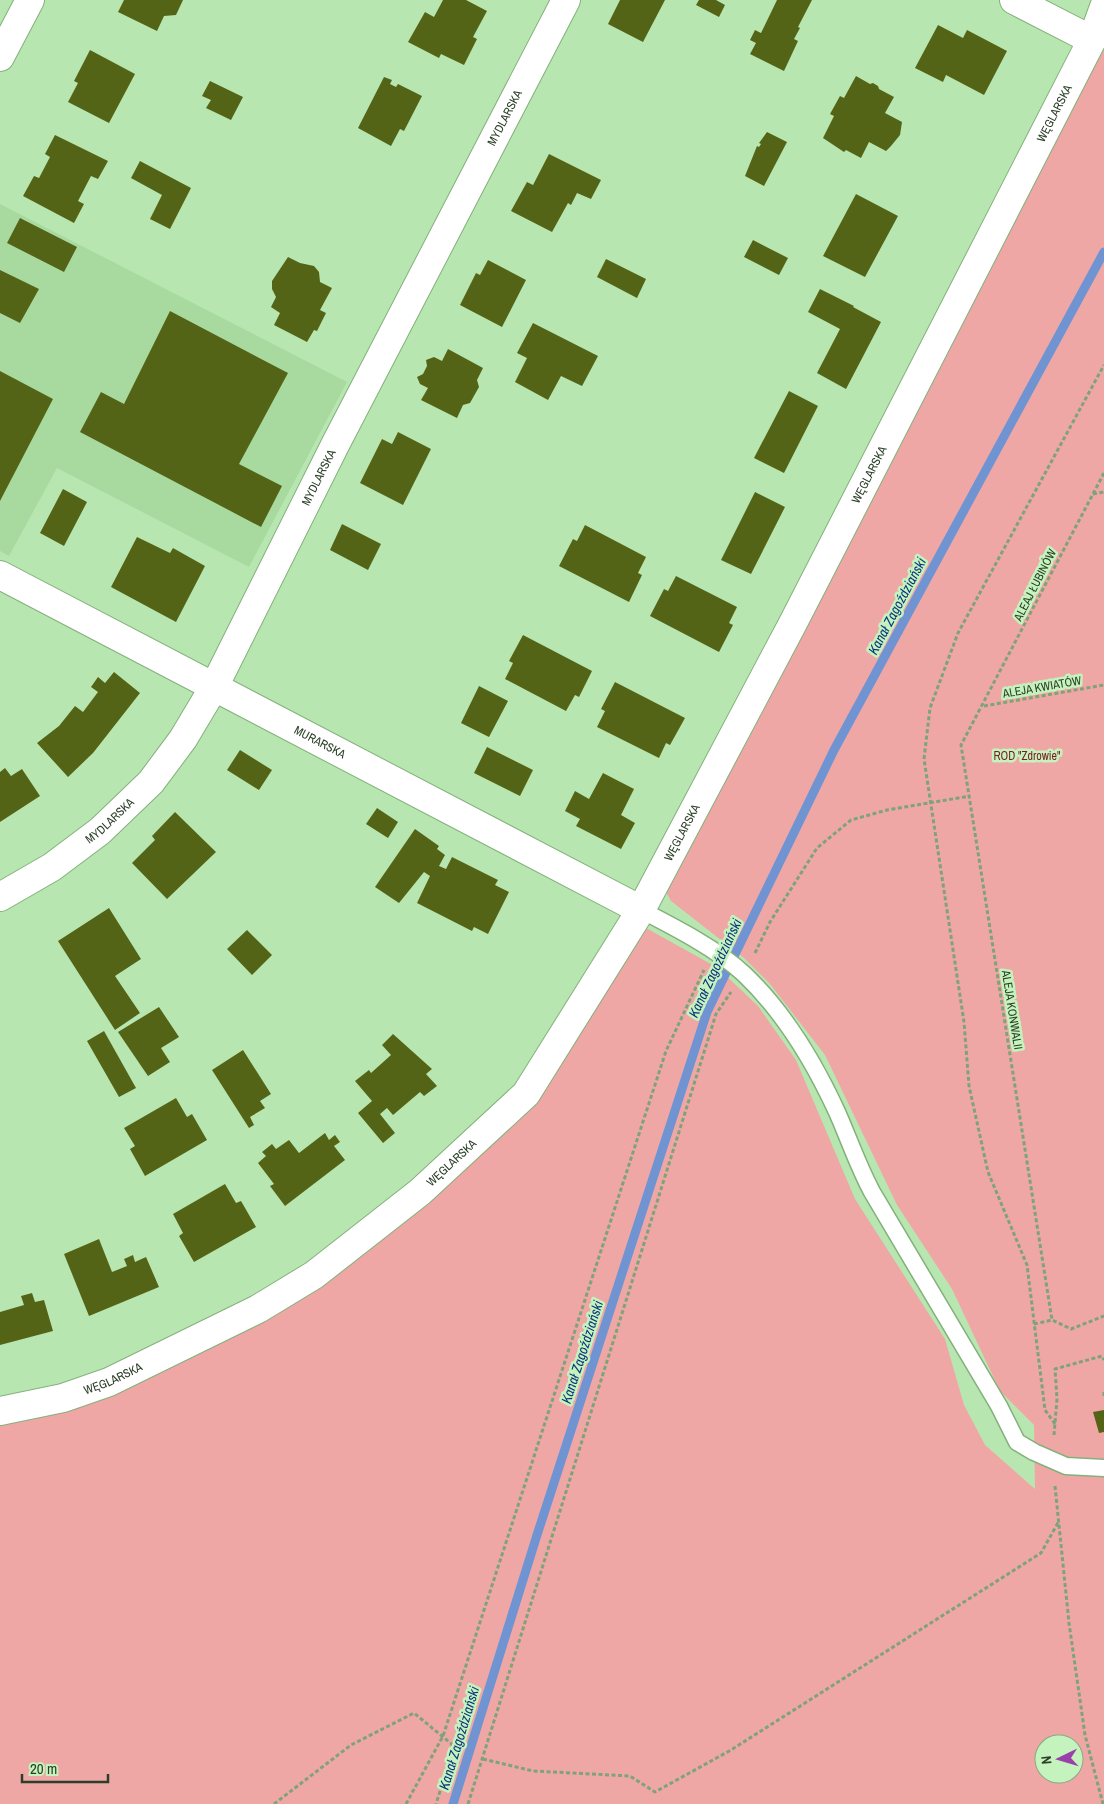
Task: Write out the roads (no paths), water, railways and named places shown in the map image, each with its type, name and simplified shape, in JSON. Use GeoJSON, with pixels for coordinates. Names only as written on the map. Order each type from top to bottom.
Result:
{"type":"FeatureCollection","features":[{"type":"Feature","properties":{"kind":"street"},"geometry":{"type":"LineString","coordinates":[[0,58],[30,0]]}},
{"type":"Feature","properties":{"kind":"street","name":"MYDLARSKA"},"geometry":{"type":"LineString","coordinates":[[0,897],[52,867],[100,832],[151,782],[183,739],[214,687],[335,445],[566,0]]}},
{"type":"Feature","properties":{"kind":"street"},"geometry":{"type":"LineString","coordinates":[[1014,0],[1092,40]]}},
{"type":"Feature","properties":{"kind":"street","name":"WĘGLARSKA"},"geometry":{"type":"LineString","coordinates":[[0,1411],[63,1398],[109,1382],[258,1309],[314,1275],[420,1192],[526,1094],[641,910],[793,623],[1092,40],[1104,7]]}},
{"type":"Feature","properties":{"kind":"street","name":"MURARSKA"},"geometry":{"type":"LineString","coordinates":[[0,575],[641,910]]}},
{"type":"Feature","properties":{"kind":"lane"},"geometry":{"type":"LineString","coordinates":[[641,910],[717,955],[741,972],[771,1003],[798,1040],[815,1069],[837,1114],[854,1157],[872,1192],[999,1406],[1017,1442],[1052,1461],[1066,1466],[1104,1468]]}},
{"type":"Feature","properties":{"kind":"waterway","name":"Kanał Zagoździański"},"geometry":{"type":"LineString","coordinates":[[453,1804],[537,1535],[707,1012],[834,750],[1104,252]]}},
{"type":"Feature","properties":{"kind":"park label","name":"ROD \"Zdrowie\""},"geometry":{"type":"Point","coordinates":[1027,756]}}]}
